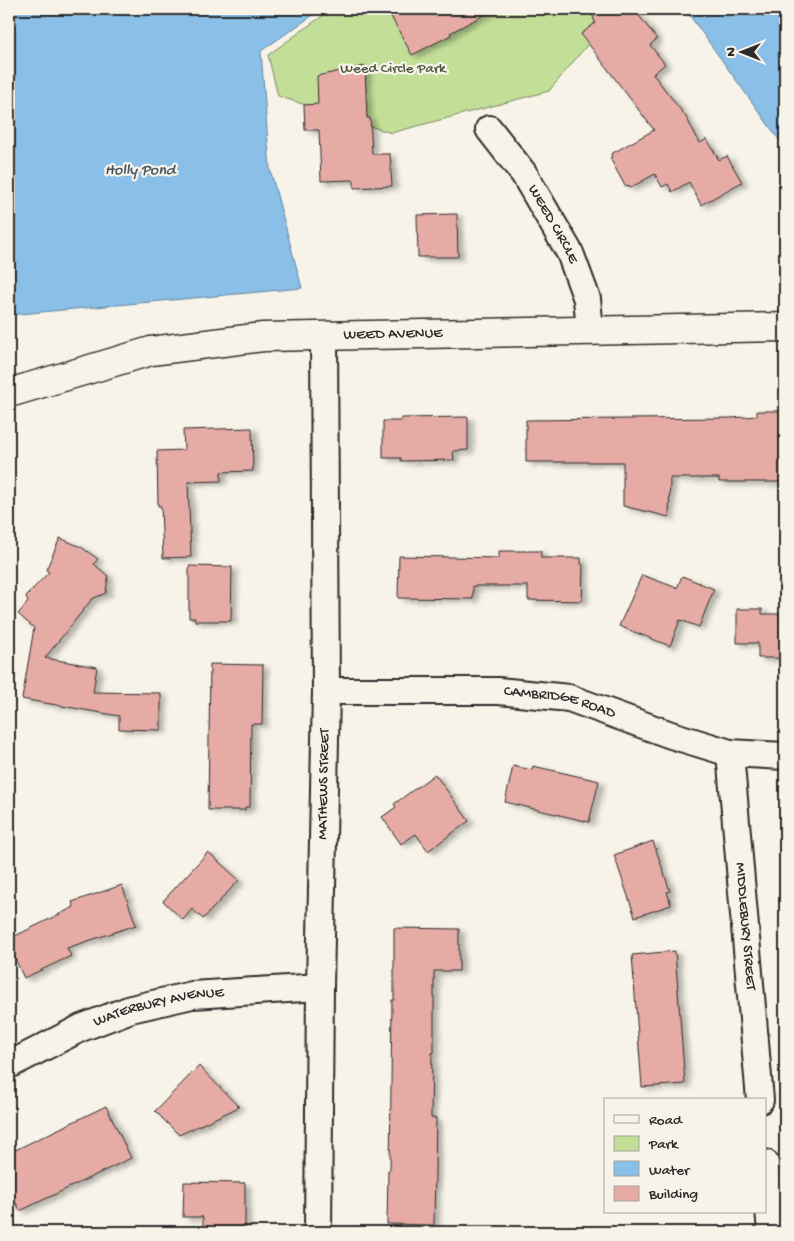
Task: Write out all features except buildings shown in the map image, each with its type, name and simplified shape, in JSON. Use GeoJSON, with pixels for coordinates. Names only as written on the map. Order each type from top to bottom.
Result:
{"type":"FeatureCollection","features":[{"type":"Feature","properties":{"kind":"street","name":"WEED CIRCLE"},"geometry":{"type":"LineString","coordinates":[[489,129],[524,174],[570,253],[587,299],[590,330]]}},
{"type":"Feature","properties":{"kind":"street","name":"WEED AVENUE"},"geometry":{"type":"LineString","coordinates":[[9,393],[151,351],[263,337],[785,327]]}},
{"type":"Feature","properties":{"kind":"street","name":"MATHEWS STREET"},"geometry":{"type":"LineString","coordinates":[[318,1232],[320,987],[326,690],[324,336]]}},
{"type":"Feature","properties":{"kind":"street","name":"CAMBRIDGE ROAD"},"geometry":{"type":"LineString","coordinates":[[326,690],[498,690],[568,698],[671,735],[730,753],[785,756]]}},
{"type":"Feature","properties":{"kind":"street","name":"MIDDLEBURY STREET"},"geometry":{"type":"LineString","coordinates":[[730,753],[760,1098]]}},
{"type":"Feature","properties":{"kind":"street","name":"WATERBURY AVENUE"},"geometry":{"type":"LineString","coordinates":[[9,1065],[81,1028],[131,1009],[192,995],[320,987]]}},
{"type":"Feature","properties":{"kind":"street"},"geometry":{"type":"LineString","coordinates":[[766,1174],[771,1232]]}},
{"type":"Feature","properties":{"kind":"green space","name":"Weed Circle Park"},"geometry":{"type":"Polygon","coordinates":[[[332,9],[605,9],[598,32],[549,91],[391,133],[278,96],[268,55],[332,9]]]}},
{"type":"Feature","properties":{"kind":"water","name":"Holly Pond"},"geometry":{"type":"Polygon","coordinates":[[[9,9],[322,9],[261,51],[270,169],[302,288],[9,315],[9,9]]]}},
{"type":"Feature","properties":{"kind":"water"},"geometry":{"type":"Polygon","coordinates":[[[685,9],[785,9],[785,148],[685,9]]]}}]}
